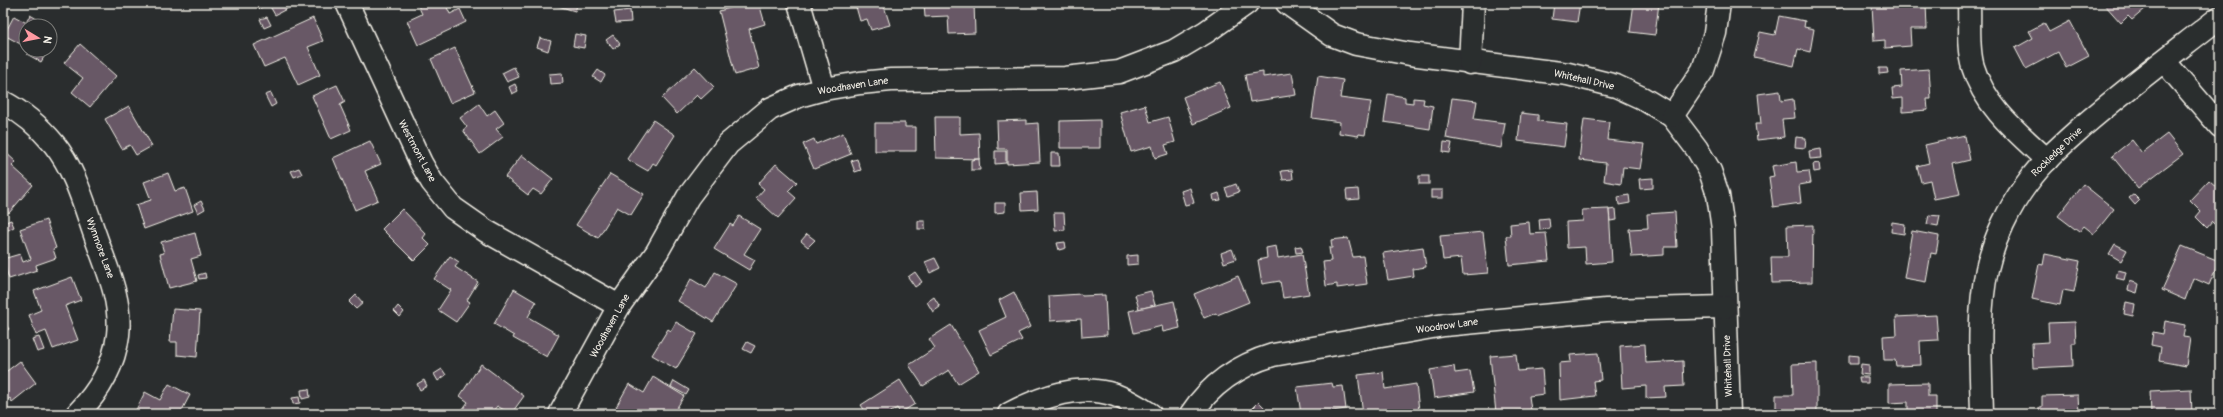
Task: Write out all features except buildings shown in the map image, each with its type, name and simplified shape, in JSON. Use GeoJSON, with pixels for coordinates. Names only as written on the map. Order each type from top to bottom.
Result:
{"type":"FeatureCollection","features":[{"type":"Feature","properties":{"kind":"street","name":"Westmont Lane"},"geometry":{"type":"LineString","coordinates":[[348,3],[421,162],[432,182],[453,208],[486,231],[618,306]]}},
{"type":"Feature","properties":{"kind":"street"},"geometry":{"type":"LineString","coordinates":[[799,3],[824,89]]}},
{"type":"Feature","properties":{"kind":"street","name":"Woodhaven Lane"},"geometry":{"type":"LineString","coordinates":[[560,414],[618,306],[657,252],[688,197],[728,144],[770,109],[799,96],[824,89],[891,80],[1065,78],[1119,72],[1158,58],[1185,45],[1247,3]]}},
{"type":"Feature","properties":{"kind":"street","name":"Whitehall Drive"},"geometry":{"type":"LineString","coordinates":[[1287,3],[1332,35],[1356,44],[1470,63],[1568,74],[1616,86],[1672,116],[1697,149],[1710,171],[1718,195],[1723,229],[1729,414]]}},
{"type":"Feature","properties":{"kind":"street"},"geometry":{"type":"LineString","coordinates":[[1470,63],[1473,3]]}},
{"type":"Feature","properties":{"kind":"street"},"geometry":{"type":"LineString","coordinates":[[1672,116],[1703,70],[1713,40],[1719,3]]}},
{"type":"Feature","properties":{"kind":"street"},"geometry":{"type":"LineString","coordinates":[[1969,3],[1973,67],[1980,82],[1992,104],[2004,119],[2047,160]]}},
{"type":"Feature","properties":{"kind":"street","name":"Rockledge Drive"},"geometry":{"type":"LineString","coordinates":[[1982,414],[1980,321],[1987,269],[2005,221],[2017,198],[2028,181],[2047,160],[2102,110],[2220,16]]}},
{"type":"Feature","properties":{"kind":"street"},"geometry":{"type":"LineString","coordinates":[[2164,61],[2220,126]]}},
{"type":"Feature","properties":{"kind":"street","name":"Wynmore Lane"},"geometry":{"type":"LineString","coordinates":[[3,102],[35,122],[55,145],[67,164],[81,195],[113,283],[118,310],[118,333],[114,353],[102,382],[92,399],[77,414]]}},
{"type":"Feature","properties":{"kind":"street","name":"Woodrow Lane"},"geometry":{"type":"LineString","coordinates":[[1191,414],[1205,397],[1233,373],[1252,361],[1273,356],[1444,325],[1606,310],[1725,307]]}},
{"type":"Feature","properties":{"kind":"street"},"geometry":{"type":"LineString","coordinates":[[1009,414],[1045,397],[1063,393],[1082,392],[1101,392],[1115,395],[1150,414]]}}]}
